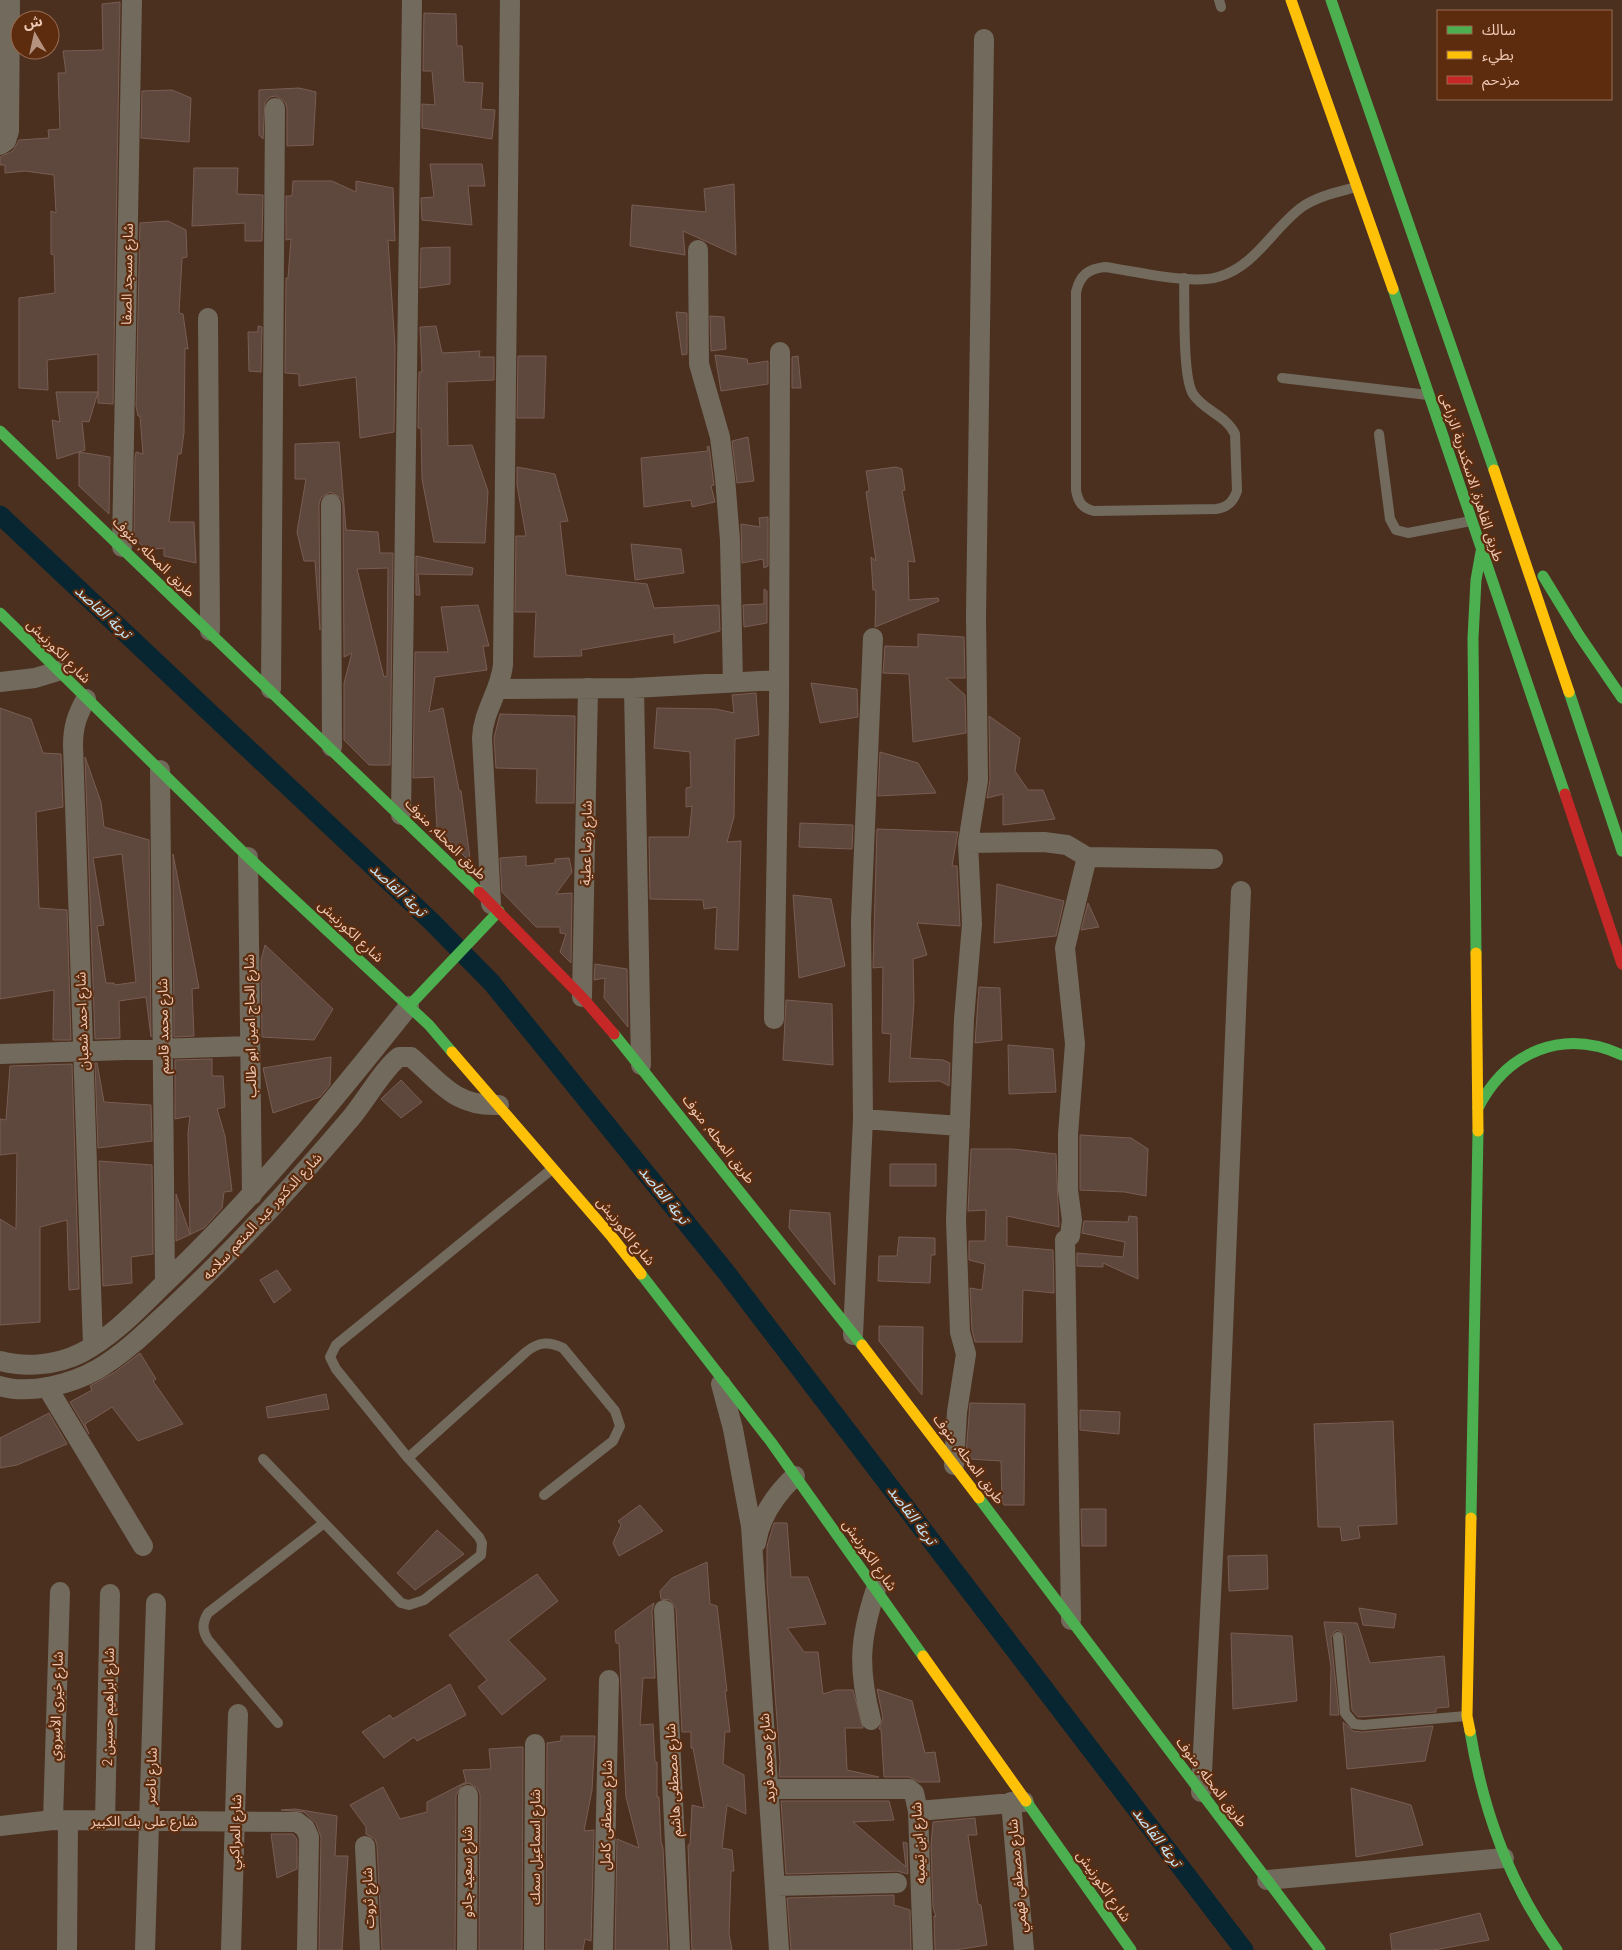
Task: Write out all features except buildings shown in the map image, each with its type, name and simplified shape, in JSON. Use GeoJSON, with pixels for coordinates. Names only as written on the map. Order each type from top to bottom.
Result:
{"type":"FeatureCollection","features":[{"type":"Feature","properties":{"kind":"main road","name":"طريق القاهرة, الاسكندرية الزراعى"},"geometry":{"type":"LineString","coordinates":[[1290,0],[1429,395],[1622,964]]}},
{"type":"Feature","properties":{"kind":"main road","name":"طريق القاهرة, الاسكندرية الزراعى"},"geometry":{"type":"LineString","coordinates":[[1330,0],[1512,520],[1622,851]]}},
{"type":"Feature","properties":{"kind":"main road","name":"طريق المحله, منوف"},"geometry":{"type":"LineString","coordinates":[[0,431],[332,747],[495,907],[582,997],[641,1065],[853,1334],[1320,1950]]}},
{"type":"Feature","properties":{"kind":"main road"},"geometry":{"type":"LineString","coordinates":[[1512,520],[1556,598],[1622,698]]}},
{"type":"Feature","properties":{"kind":"main road"},"geometry":{"type":"LineString","coordinates":[[1481,552],[1476,580],[1473,638],[1478,1108],[1468,1716],[1475,1764],[1482,1793],[1504,1858],[1526,1903],[1554,1948]]}},
{"type":"Feature","properties":{"kind":"main road","name":"شارع الكورنيش"},"geometry":{"type":"LineString","coordinates":[[0,614],[248,857],[429,1025],[618,1244],[718,1372],[795,1476],[876,1589],[1019,1802],[1122,1947]]}},
{"type":"Feature","properties":{"kind":"main road"},"geometry":{"type":"LineString","coordinates":[[409,1006],[495,907]]}},
{"type":"Feature","properties":{"kind":"main road"},"geometry":{"type":"LineString","coordinates":[[1478,1108],[1492,1084],[1511,1065],[1534,1051],[1561,1044],[1588,1043],[1622,1054]]}},
{"type":"Feature","properties":{"kind":"street"},"geometry":{"type":"LineString","coordinates":[[0,145],[9,136],[10,0]]}},
{"type":"Feature","properties":{"kind":"street","name":"شارع مسجد الصفا"},"geometry":{"type":"LineString","coordinates":[[122,547],[132,0]]}},
{"type":"Feature","properties":{"kind":"street"},"geometry":{"type":"LineString","coordinates":[[401,815],[412,0]]}},
{"type":"Feature","properties":{"kind":"street"},"geometry":{"type":"LineString","coordinates":[[495,907],[482,728],[487,710],[498,690],[503,657],[510,0]]}},
{"type":"Feature","properties":{"kind":"street"},"geometry":{"type":"LineString","coordinates":[[954,1465],[957,1412],[966,1354],[960,1332],[957,1239],[964,1019],[972,924],[968,843],[978,780],[976,617],[984,39]]}},
{"type":"Feature","properties":{"kind":"street"},"geometry":{"type":"LineString","coordinates":[[271,689],[275,108]]}},
{"type":"Feature","properties":{"kind":"street"},"geometry":{"type":"LineString","coordinates":[[698,250],[699,364],[720,437],[727,496],[730,540],[733,683]]}},
{"type":"Feature","properties":{"kind":"street"},"geometry":{"type":"LineString","coordinates":[[208,318],[210,631]]}},
{"type":"Feature","properties":{"kind":"street"},"geometry":{"type":"LineString","coordinates":[[774,1019],[780,352]]}},
{"type":"Feature","properties":{"kind":"street"},"geometry":{"type":"LineString","coordinates":[[331,504],[332,747]]}},
{"type":"Feature","properties":{"kind":"street"},"geometry":{"type":"LineString","coordinates":[[853,1334],[863,1119],[861,920],[873,638]]}},
{"type":"Feature","properties":{"kind":"street"},"geometry":{"type":"LineString","coordinates":[[0,682],[35,678],[58,672]]}},
{"type":"Feature","properties":{"kind":"street"},"geometry":{"type":"LineString","coordinates":[[498,690],[634,688],[778,680]]}},
{"type":"Feature","properties":{"kind":"street","name":"شارع رضا عطية"},"geometry":{"type":"LineString","coordinates":[[582,997],[588,688]]}},
{"type":"Feature","properties":{"kind":"street"},"geometry":{"type":"LineString","coordinates":[[634,688],[641,1065]]}},
{"type":"Feature","properties":{"kind":"street","name":"شارع احمد شعبان"},"geometry":{"type":"LineString","coordinates":[[86,699],[75,721],[73,745],[92,1346]]}},
{"type":"Feature","properties":{"kind":"street","name":"شارع محمد قاسم"},"geometry":{"type":"LineString","coordinates":[[160,770],[165,1283]]}},
{"type":"Feature","properties":{"kind":"street"},"geometry":{"type":"LineString","coordinates":[[968,843],[1044,842],[1067,845],[1086,857],[1213,859]]}},
{"type":"Feature","properties":{"kind":"street","name":"شارع الحاج امين ابو طالب"},"geometry":{"type":"LineString","coordinates":[[248,857],[252,1195]]}},
{"type":"Feature","properties":{"kind":"street"},"geometry":{"type":"LineString","coordinates":[[1071,1620],[1066,1240],[1070,1236],[1072,1220],[1068,1190],[1068,1134],[1075,1044],[1065,948],[1086,857]]}},
{"type":"Feature","properties":{"kind":"street"},"geometry":{"type":"LineString","coordinates":[[1201,1792],[1217,1476],[1241,891]]}},
{"type":"Feature","properties":{"kind":"street","name":"شارع الدكتور عبد المنعم سلامه"},"geometry":{"type":"LineString","coordinates":[[0,1362],[22,1365],[45,1363],[80,1353],[129,1318],[252,1195],[335,1100],[409,1006]]}},
{"type":"Feature","properties":{"kind":"street"},"geometry":{"type":"LineString","coordinates":[[0,1054],[250,1046]]}},
{"type":"Feature","properties":{"kind":"street","name":"شارع الدكتور عبد المنعم سلامه"},"geometry":{"type":"LineString","coordinates":[[0,1386],[23,1389],[47,1387],[73,1380],[98,1369],[120,1354],[220,1263],[288,1192],[399,1057],[411,1058],[451,1094],[463,1100],[486,1106],[499,1105]]}},
{"type":"Feature","properties":{"kind":"street"},"geometry":{"type":"LineString","coordinates":[[863,1119],[960,1126]]}},
{"type":"Feature","properties":{"kind":"street"},"geometry":{"type":"LineString","coordinates":[[0,1362],[0,1374]]}},
{"type":"Feature","properties":{"kind":"street","name":"شارع محمد فريد"},"geometry":{"type":"LineString","coordinates":[[718,1372],[744,1487],[754,1565],[779,1950]]}},
{"type":"Feature","properties":{"kind":"street"},"geometry":{"type":"LineString","coordinates":[[47,1387],[143,1546]]}},
{"type":"Feature","properties":{"kind":"street","name":"شارع محمد فريد"},"geometry":{"type":"LineString","coordinates":[[754,1565],[757,1536],[768,1508],[780,1491],[795,1476]]}},
{"type":"Feature","properties":{"kind":"street"},"geometry":{"type":"LineString","coordinates":[[871,1720],[863,1688],[861,1654],[865,1621],[876,1589]]}},
{"type":"Feature","properties":{"kind":"street","name":"شارع خيرى الأسروي"},"geometry":{"type":"LineString","coordinates":[[60,1592],[60,1821],[67,1950]]}},
{"type":"Feature","properties":{"kind":"street","name":"شارع ابراهيم حسين 2"},"geometry":{"type":"LineString","coordinates":[[106,1821],[110,1594]]}},
{"type":"Feature","properties":{"kind":"street","name":"شارع ناصر"},"geometry":{"type":"LineString","coordinates":[[145,1950],[156,1602]]}},
{"type":"Feature","properties":{"kind":"street","name":"شارع مصطفى هاشم"},"geometry":{"type":"LineString","coordinates":[[664,1610],[680,1950]]}},
{"type":"Feature","properties":{"kind":"street","name":"شارع مصطفى كامل"},"geometry":{"type":"LineString","coordinates":[[603,1950],[609,1680]]}},
{"type":"Feature","properties":{"kind":"street","name":"شارع المراكبي"},"geometry":{"type":"LineString","coordinates":[[231,1950],[238,1714]]}},
{"type":"Feature","properties":{"kind":"street","name":"شارع اسماعيل سمك"},"geometry":{"type":"LineString","coordinates":[[534,1950],[536,1744]]}},
{"type":"Feature","properties":{"kind":"street","name":"شارع ابن تيميه"},"geometry":{"type":"LineString","coordinates":[[769,1789],[909,1789],[914,1792],[918,1811],[923,1950]]}},
{"type":"Feature","properties":{"kind":"street","name":"شارع سعيد جادو"},"geometry":{"type":"LineString","coordinates":[[466,1950],[468,1795]]}},
{"type":"Feature","properties":{"kind":"street"},"geometry":{"type":"LineString","coordinates":[[918,1811],[1019,1802]]}},
{"type":"Feature","properties":{"kind":"street","name":"شارع مصطفى فهمي"},"geometry":{"type":"LineString","coordinates":[[1019,1802],[1024,1950]]}},
{"type":"Feature","properties":{"kind":"street","name":"شارع على بك الكبير"},"geometry":{"type":"LineString","coordinates":[[0,1826],[60,1821],[297,1822],[305,1828],[310,1837],[307,1950]]}},
{"type":"Feature","properties":{"kind":"street","name":"شارع ثروت"},"geometry":{"type":"LineString","coordinates":[[365,1846],[370,1950]]}},
{"type":"Feature","properties":{"kind":"street"},"geometry":{"type":"LineString","coordinates":[[1267,1880],[1504,1858]]}},
{"type":"Feature","properties":{"kind":"street"},"geometry":{"type":"LineString","coordinates":[[775,1886],[896,1883]]}},
{"type":"Feature","properties":{"kind":"lane"},"geometry":{"type":"LineString","coordinates":[[1184,278],[1190,387],[1201,402],[1231,426],[1235,434],[1236,491],[1234,498],[1230,504],[1216,509],[1094,511],[1087,509],[1081,504],[1076,490],[1076,302],[1078,282],[1089,270],[1105,267],[1184,278],[1217,277],[1230,272],[1252,257],[1301,208],[1323,197],[1357,187]]}},
{"type":"Feature","properties":{"kind":"lane"},"geometry":{"type":"LineString","coordinates":[[1282,378],[1429,395]]}},
{"type":"Feature","properties":{"kind":"lane"},"geometry":{"type":"LineString","coordinates":[[1379,434],[1390,519],[1396,530],[1408,533],[1471,521]]}},
{"type":"Feature","properties":{"kind":"lane"},"geometry":{"type":"LineString","coordinates":[[264,1459],[401,1603],[409,1605],[424,1600],[481,1555],[482,1543],[408,1458],[332,1363],[332,1351],[553,1168]]}},
{"type":"Feature","properties":{"kind":"lane"},"geometry":{"type":"LineString","coordinates":[[408,1458],[526,1352],[534,1346],[554,1344],[562,1348],[615,1412],[620,1426],[613,1440],[544,1494]]}},
{"type":"Feature","properties":{"kind":"lane"},"geometry":{"type":"LineString","coordinates":[[278,1723],[208,1640],[203,1632],[203,1621],[208,1613],[324,1522]]}},
{"type":"Feature","properties":{"kind":"lane"},"geometry":{"type":"LineString","coordinates":[[1338,1637],[1344,1714],[1354,1724],[1363,1725],[1468,1716]]}},
{"type":"Feature","properties":{"kind":"waterway","name":"ترعة القاصد"},"geometry":{"type":"LineString","coordinates":[[0,515],[432,922],[492,983],[726,1272],[1244,1950]]}},
{"type":"Feature","properties":{"kind":"traffic: fast"},"geometry":{"type":"LineString","coordinates":[[1331,0],[1494,470]]}},
{"type":"Feature","properties":{"kind":"traffic: fast"},"geometry":{"type":"LineString","coordinates":[[1393,289],[1565,794]]}},
{"type":"Feature","properties":{"kind":"traffic: fast"},"geometry":{"type":"LineString","coordinates":[[0,431],[479,892]]}},
{"type":"Feature","properties":{"kind":"traffic: fast"},"geometry":{"type":"LineString","coordinates":[[1476,953],[1473,638],[1476,580],[1481,552]]}},
{"type":"Feature","properties":{"kind":"traffic: fast"},"geometry":{"type":"LineString","coordinates":[[1543,576],[1579,635],[1622,698]]}},
{"type":"Feature","properties":{"kind":"traffic: fast"},"geometry":{"type":"LineString","coordinates":[[0,613],[248,857],[429,1025],[452,1052]]}},
{"type":"Feature","properties":{"kind":"traffic: fast"},"geometry":{"type":"LineString","coordinates":[[1569,692],[1622,851]]}},
{"type":"Feature","properties":{"kind":"traffic: fast"},"geometry":{"type":"LineString","coordinates":[[409,1006],[499,911]]}},
{"type":"Feature","properties":{"kind":"traffic: fast"},"geometry":{"type":"LineString","coordinates":[[614,1034],[862,1345]]}},
{"type":"Feature","properties":{"kind":"traffic: fast"},"geometry":{"type":"LineString","coordinates":[[1478,1108],[1490,1088],[1504,1072],[1521,1059],[1539,1050],[1558,1045],[1579,1044],[1600,1047],[1622,1055]]}},
{"type":"Feature","properties":{"kind":"traffic: fast"},"geometry":{"type":"LineString","coordinates":[[1471,1518],[1478,1131]]}},
{"type":"Feature","properties":{"kind":"traffic: fast"},"geometry":{"type":"LineString","coordinates":[[641,1274],[771,1442],[923,1656]]}},
{"type":"Feature","properties":{"kind":"traffic: fast"},"geometry":{"type":"LineString","coordinates":[[979,1498],[1320,1950]]}},
{"type":"Feature","properties":{"kind":"traffic: fast"},"geometry":{"type":"LineString","coordinates":[[1470,1731],[1482,1790],[1500,1846],[1525,1899],[1557,1950]]}},
{"type":"Feature","properties":{"kind":"traffic: fast"},"geometry":{"type":"LineString","coordinates":[[1026,1801],[1131,1950]]}},
{"type":"Feature","properties":{"kind":"traffic: slow"},"geometry":{"type":"LineString","coordinates":[[1291,0],[1393,289]]}},
{"type":"Feature","properties":{"kind":"traffic: slow"},"geometry":{"type":"LineString","coordinates":[[1494,470],[1569,692]]}},
{"type":"Feature","properties":{"kind":"traffic: slow"},"geometry":{"type":"LineString","coordinates":[[1476,953],[1478,1131]]}},
{"type":"Feature","properties":{"kind":"traffic: slow"},"geometry":{"type":"LineString","coordinates":[[452,1052],[612,1237],[641,1274]]}},
{"type":"Feature","properties":{"kind":"traffic: slow"},"geometry":{"type":"LineString","coordinates":[[862,1345],[979,1498]]}},
{"type":"Feature","properties":{"kind":"traffic: slow"},"geometry":{"type":"LineString","coordinates":[[1470,1731],[1467,1716],[1471,1518]]}},
{"type":"Feature","properties":{"kind":"traffic: slow"},"geometry":{"type":"LineString","coordinates":[[923,1656],[1026,1801]]}},
{"type":"Feature","properties":{"kind":"traffic: jam"},"geometry":{"type":"LineString","coordinates":[[1565,794],[1622,964]]}},
{"type":"Feature","properties":{"kind":"traffic: jam"},"geometry":{"type":"LineString","coordinates":[[479,892],[582,997],[614,1034]]}}]}
